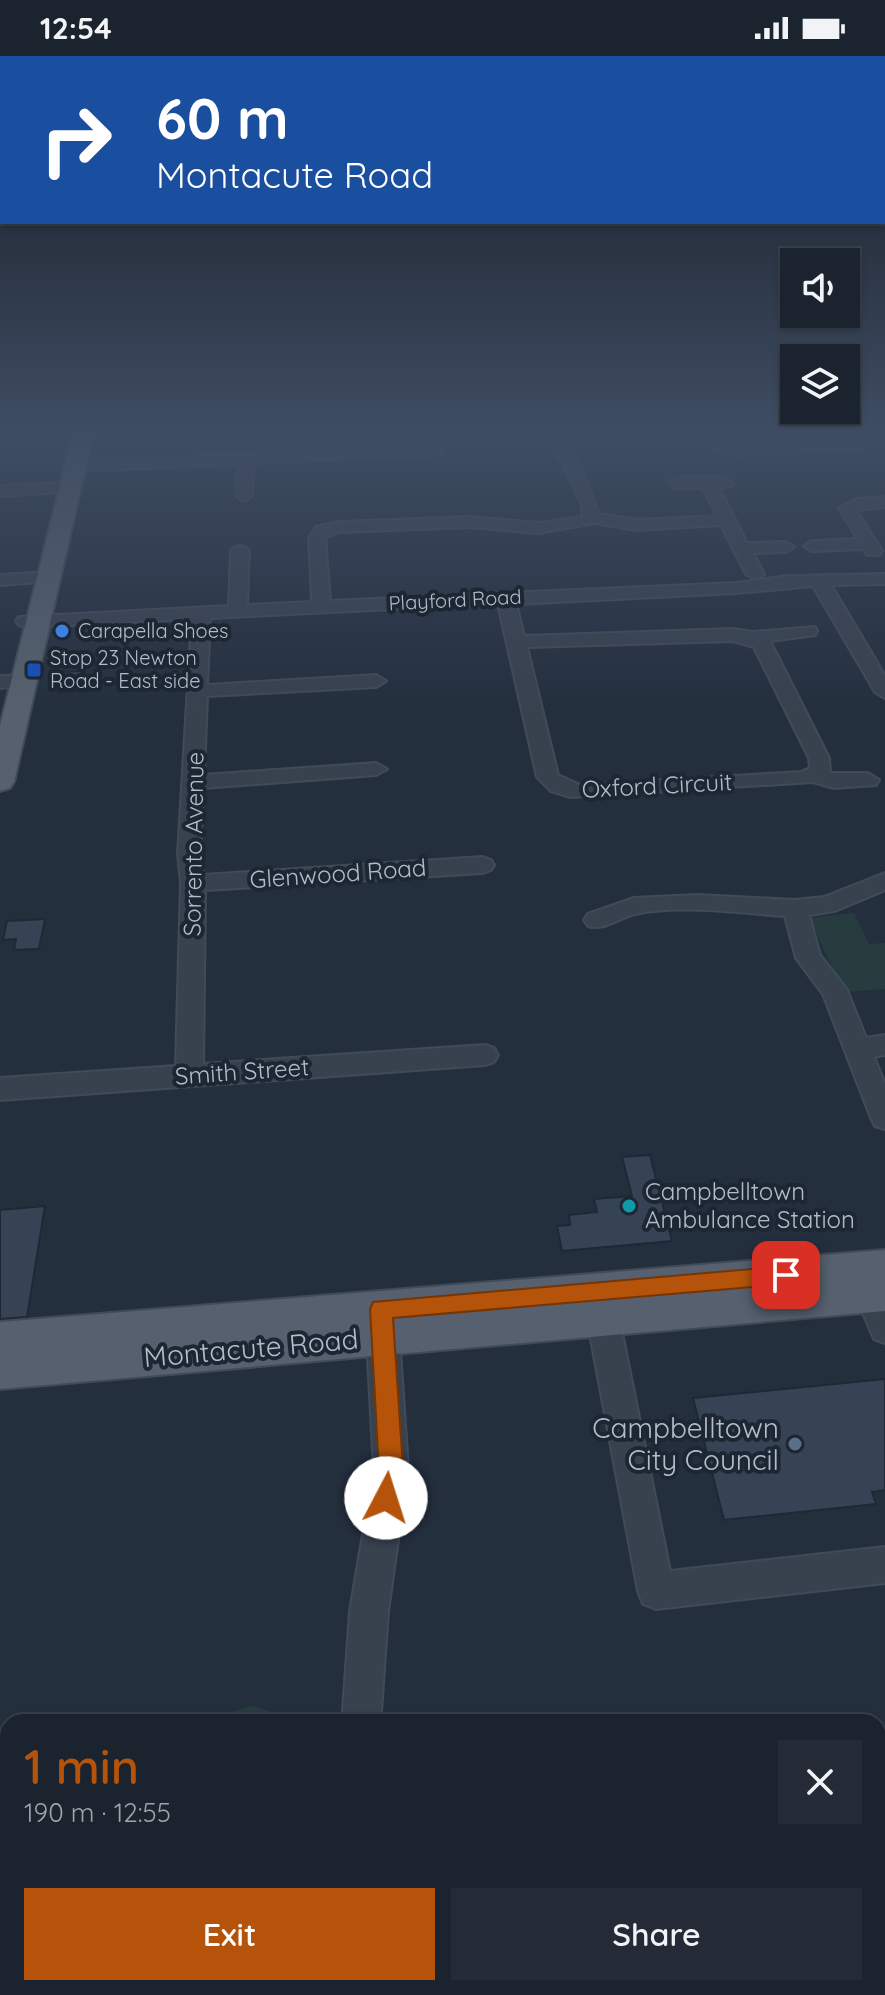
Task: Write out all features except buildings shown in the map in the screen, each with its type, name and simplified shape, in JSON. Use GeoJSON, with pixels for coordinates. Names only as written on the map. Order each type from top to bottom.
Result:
{"type":"FeatureCollection","features":[{"type":"Feature","properties":{"kind":"main road"},"geometry":{"type":"LineString","coordinates":[[0,722],[31,621],[54,524]]}},
{"type":"Feature","properties":{"kind":"main road"},"geometry":{"type":"LineString","coordinates":[[0,782],[11,681]]}},
{"type":"Feature","properties":{"kind":"main road","name":"Montacute Road"},"geometry":{"type":"LineString","coordinates":[[0,1369],[382,1323],[603,1318],[882,1296]]}},
{"type":"Feature","properties":{"kind":"main road","name":"Montacute Road"},"geometry":{"type":"LineString","coordinates":[[0,1341],[882,1296]]}},
{"type":"Feature","properties":{"kind":"street"},"geometry":{"type":"LineString","coordinates":[[321,607],[317,538],[322,531],[339,527],[405,524]]}},
{"type":"Feature","properties":{"kind":"street"},"geometry":{"type":"LineString","coordinates":[[498,524],[538,528],[575,524]]}},
{"type":"Feature","properties":{"kind":"street"},"geometry":{"type":"LineString","coordinates":[[729,524],[755,574]]}},
{"type":"Feature","properties":{"kind":"street"},"geometry":{"type":"LineString","coordinates":[[812,546],[870,547],[857,524]]}},
{"type":"Feature","properties":{"kind":"street"},"geometry":{"type":"LineString","coordinates":[[742,548],[786,547]]}},
{"type":"Feature","properties":{"kind":"street"},"geometry":{"type":"LineString","coordinates":[[238,611],[240,550]]}},
{"type":"Feature","properties":{"kind":"street"},"geometry":{"type":"LineString","coordinates":[[0,580],[42,578]]}},
{"type":"Feature","properties":{"kind":"street","name":"Playford Road"},"geometry":{"type":"LineString","coordinates":[[31,621],[736,588],[788,581],[885,579]]}},
{"type":"Feature","properties":{"kind":"street"},"geometry":{"type":"LineString","coordinates":[[820,582],[884,688]]}},
{"type":"Feature","properties":{"kind":"street","name":"Oxford Circuit"},"geometry":{"type":"LineString","coordinates":[[506,598],[548,777],[565,790],[580,792],[813,775],[834,781],[868,780]]}},
{"type":"Feature","properties":{"kind":"street","name":"Sorrento Avenue"},"geometry":{"type":"LineString","coordinates":[[189,1075],[193,883],[189,854],[201,613]]}},
{"type":"Feature","properties":{"kind":"street"},"geometry":{"type":"LineString","coordinates":[[518,642],[733,635],[752,638],[808,631]]}},
{"type":"Feature","properties":{"kind":"street"},"geometry":{"type":"LineString","coordinates":[[752,638],[762,644],[819,758],[821,771],[813,775]]}},
{"type":"Feature","properties":{"kind":"street"},"geometry":{"type":"LineString","coordinates":[[198,691],[376,681]]}},
{"type":"Feature","properties":{"kind":"street"},"geometry":{"type":"LineString","coordinates":[[193,782],[376,769]]}},
{"type":"Feature","properties":{"kind":"street","name":"Glenwood Road"},"geometry":{"type":"LineString","coordinates":[[193,883],[483,865]]}},
{"type":"Feature","properties":{"kind":"street"},"geometry":{"type":"LineString","coordinates":[[596,920],[634,906],[697,903],[795,908],[827,905],[885,881]]}},
{"type":"Feature","properties":{"kind":"street"},"geometry":{"type":"LineString","coordinates":[[795,908],[808,958],[834,990],[856,1049],[880,1092],[885,1118]]}},
{"type":"Feature","properties":{"kind":"street"},"geometry":{"type":"LineString","coordinates":[[856,1049],[885,1045]]}},
{"type":"Feature","properties":{"kind":"street","name":"Smith Street"},"geometry":{"type":"LineString","coordinates":[[0,1089],[485,1055]]}},
{"type":"Feature","properties":{"kind":"street"},"geometry":{"type":"LineString","coordinates":[[603,1318],[656,1591],[885,1565]]}},
{"type":"Feature","properties":{"kind":"street"},"geometry":{"type":"LineString","coordinates":[[362,1711],[369,1611],[391,1469],[382,1323]]}},
{"type":"Feature","properties":{"kind":"green space"},"geometry":{"type":"Polygon","coordinates":[[[854,913],[869,944],[885,943],[885,989],[844,992],[809,918],[854,913]]]}},
{"type":"Feature","properties":{"kind":"green space"},"geometry":{"type":"Polygon","coordinates":[[[253,1706],[278,1714],[223,1714],[253,1706]]]}},
{"type":"Feature","properties":{"kind":"place","name":"Carapella Shoes"},"geometry":{"type":"Point","coordinates":[62,631]}},
{"type":"Feature","properties":{"kind":"place","name":"Stop 23 Newton Road - East side"},"geometry":{"type":"Point","coordinates":[34,670]}},
{"type":"Feature","properties":{"kind":"place","name":"Campbelltown Ambulance Station"},"geometry":{"type":"Point","coordinates":[629,1206]}},
{"type":"Feature","properties":{"kind":"place","name":"Campbelltown City Council"},"geometry":{"type":"Point","coordinates":[795,1444]}},
{"type":"Feature","properties":{"kind":"route"},"geometry":{"type":"LineString","coordinates":[[386,1498],[391,1469],[381,1309],[786,1275]]}}]}
